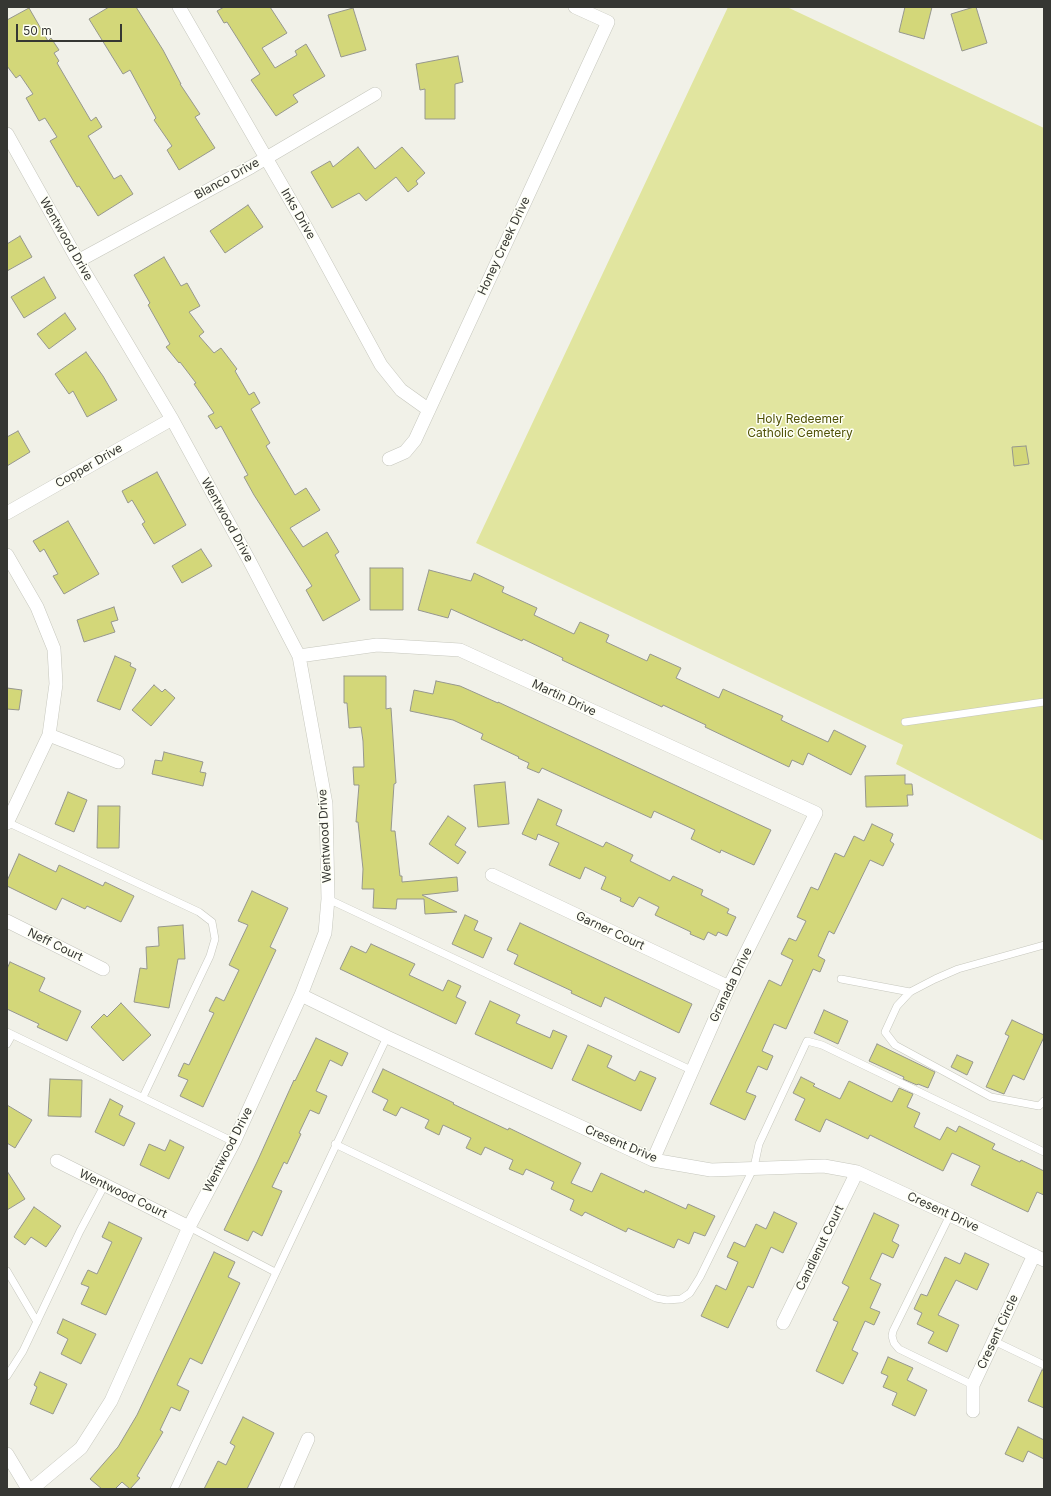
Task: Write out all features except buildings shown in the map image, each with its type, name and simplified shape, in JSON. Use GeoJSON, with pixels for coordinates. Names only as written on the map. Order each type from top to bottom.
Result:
{"type":"FeatureCollection","features":[{"type":"Feature","properties":{"kind":"street","name":"Inks Drive"},"geometry":{"type":"LineString","coordinates":[[179,7],[307,229],[381,365],[401,390],[428,410]]}},
{"type":"Feature","properties":{"kind":"street","name":"Honey Creek Drive"},"geometry":{"type":"LineString","coordinates":[[389,459],[405,452],[415,440],[608,22],[575,7]]}},
{"type":"Feature","properties":{"kind":"street","name":"Blanco Drive"},"geometry":{"type":"LineString","coordinates":[[78,261],[265,158],[375,94]]}},
{"type":"Feature","properties":{"kind":"street","name":"Wentwood Drive"},"geometry":{"type":"LineString","coordinates":[[7,134],[78,261],[172,419],[249,560],[299,656],[326,804],[328,899],[325,933],[301,995],[234,1142],[189,1227],[111,1401],[81,1448],[32,1489]]}},
{"type":"Feature","properties":{"kind":"street","name":"Copper Drive"},"geometry":{"type":"LineString","coordinates":[[7,513],[172,419]]}},
{"type":"Feature","properties":{"kind":"street"},"geometry":{"type":"LineString","coordinates":[[7,555],[36,607],[54,649],[56,684],[49,735],[7,823]]}},
{"type":"Feature","properties":{"kind":"street","name":"Martin Drive"},"geometry":{"type":"LineString","coordinates":[[299,656],[377,645],[460,650],[816,813]]}},
{"type":"Feature","properties":{"kind":"street"},"geometry":{"type":"LineString","coordinates":[[49,735],[118,762]]}},
{"type":"Feature","properties":{"kind":"street","name":"Granada Drive"},"geometry":{"type":"LineString","coordinates":[[653,1160],[729,987],[816,813]]}},
{"type":"Feature","properties":{"kind":"street","name":"Garner Court"},"geometry":{"type":"LineString","coordinates":[[492,875],[729,987]]}},
{"type":"Feature","properties":{"kind":"street","name":"Neff Court"},"geometry":{"type":"LineString","coordinates":[[7,921],[103,969]]}},
{"type":"Feature","properties":{"kind":"street","name":"Cresent Drive"},"geometry":{"type":"LineString","coordinates":[[301,995],[387,1037],[653,1160],[711,1170],[754,1167],[824,1166],[857,1172],[1039,1258]]}},
{"type":"Feature","properties":{"kind":"street","name":"Wentwood Court"},"geometry":{"type":"LineString","coordinates":[[57,1161],[104,1186],[189,1227]]}},
{"type":"Feature","properties":{"kind":"street","name":"Candlenut Court"},"geometry":{"type":"LineString","coordinates":[[783,1323],[857,1172]]}},
{"type":"Feature","properties":{"kind":"street","name":"Cresent Circle"},"geometry":{"type":"LineString","coordinates":[[973,1411],[973,1385],[994,1341],[1039,1258]]}},
{"type":"Feature","properties":{"kind":"street"},"geometry":{"type":"LineString","coordinates":[[286,1489],[308,1439]]}},
{"type":"Feature","properties":{"kind":"street"},"geometry":{"type":"LineString","coordinates":[[7,1454],[28,1489]]}},
{"type":"Feature","properties":{"kind":"lane"},"geometry":{"type":"LineString","coordinates":[[905,722],[1044,702]]}},
{"type":"Feature","properties":{"kind":"lane"},"geometry":{"type":"LineString","coordinates":[[7,823],[199,912],[212,922],[215,939],[210,956],[142,1097]]}},
{"type":"Feature","properties":{"kind":"lane"},"geometry":{"type":"LineString","coordinates":[[328,899],[692,1070]]}},
{"type":"Feature","properties":{"kind":"lane"},"geometry":{"type":"LineString","coordinates":[[1044,945],[958,969],[910,992],[897,1006],[885,1032],[895,1045],[991,1097],[1039,1106],[1044,1101]]}},
{"type":"Feature","properties":{"kind":"lane"},"geometry":{"type":"LineString","coordinates":[[840,978],[910,992]]}},
{"type":"Feature","properties":{"kind":"lane"},"geometry":{"type":"LineString","coordinates":[[7,1044],[9,1034],[234,1142]]}},
{"type":"Feature","properties":{"kind":"lane"},"geometry":{"type":"LineString","coordinates":[[174,1489],[335,1144],[387,1037]]}},
{"type":"Feature","properties":{"kind":"lane"},"geometry":{"type":"LineString","coordinates":[[335,1144],[656,1298],[667,1300],[681,1299],[690,1293],[700,1277],[754,1167],[759,1144],[807,1041],[822,1045],[1044,1152]]}},
{"type":"Feature","properties":{"kind":"lane"},"geometry":{"type":"LineString","coordinates":[[7,1376],[23,1351],[80,1231],[104,1186]]}},
{"type":"Feature","properties":{"kind":"lane"},"geometry":{"type":"LineString","coordinates":[[950,1215],[893,1330],[892,1336],[894,1343],[899,1349],[973,1385]]}},
{"type":"Feature","properties":{"kind":"lane"},"geometry":{"type":"LineString","coordinates":[[189,1227],[275,1272]]}},
{"type":"Feature","properties":{"kind":"lane"},"geometry":{"type":"LineString","coordinates":[[7,1271],[37,1322]]}},
{"type":"Feature","properties":{"kind":"lane"},"geometry":{"type":"LineString","coordinates":[[994,1341],[1044,1365]]}},
{"type":"Feature","properties":{"kind":"green space","name":"Holy Redeemer Catholic Cemetery"},"geometry":{"type":"Polygon","coordinates":[[[728,7],[787,7],[1044,128],[1044,841],[896,764],[903,745],[476,543],[728,7]]]}}]}
